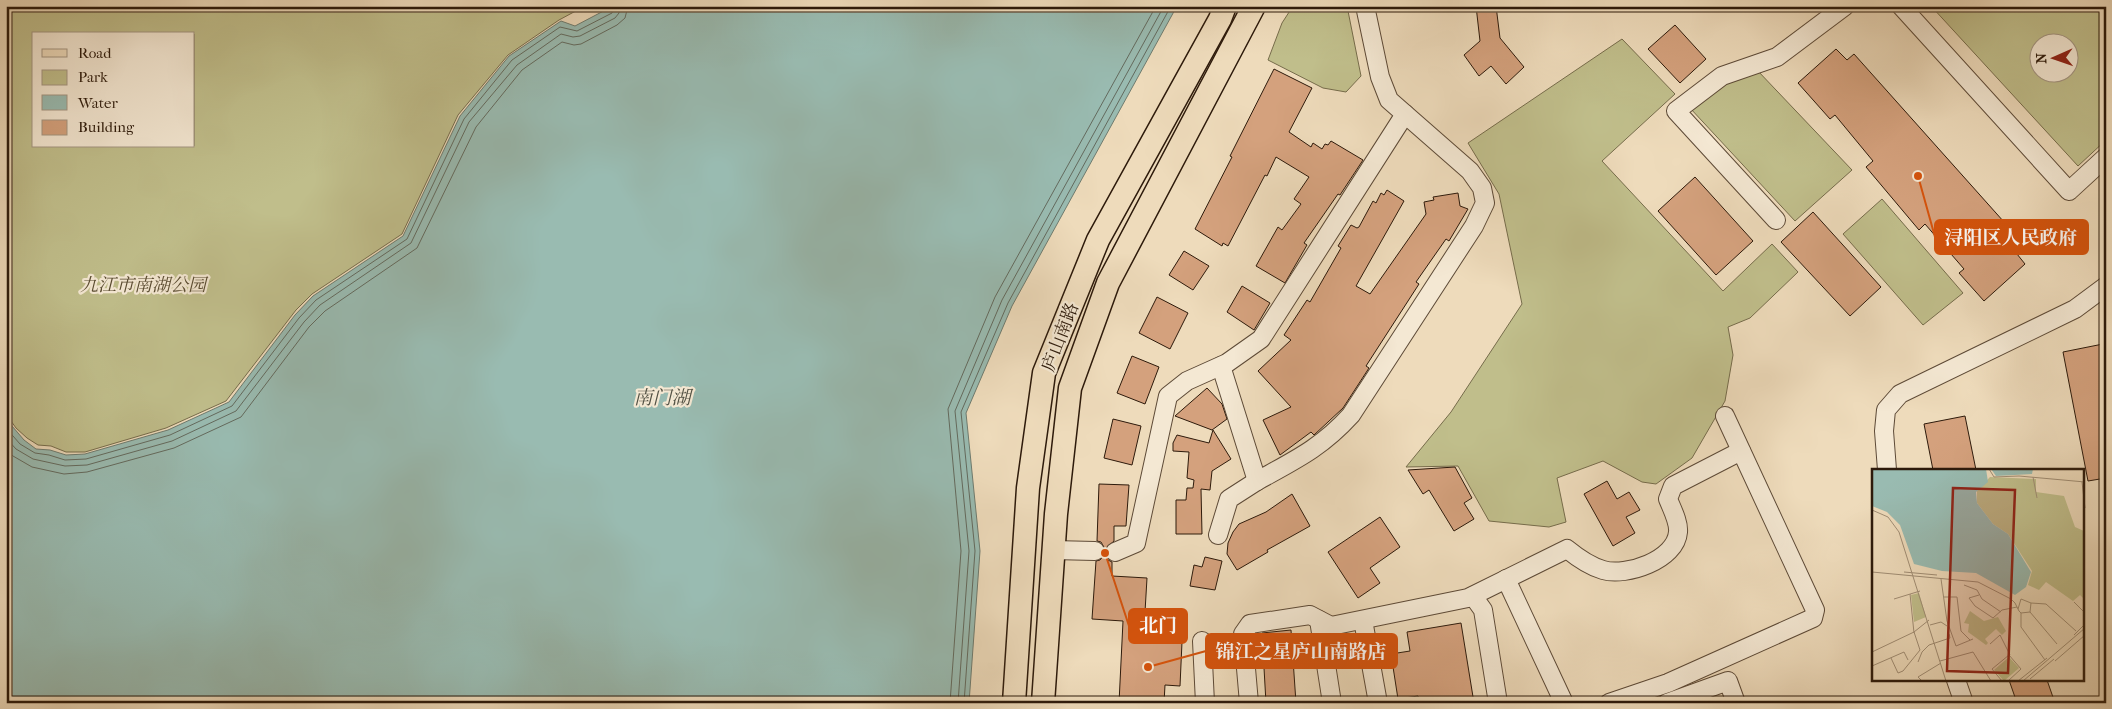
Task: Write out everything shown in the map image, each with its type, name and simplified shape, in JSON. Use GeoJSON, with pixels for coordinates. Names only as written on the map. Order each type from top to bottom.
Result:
{"type":"FeatureCollection","features":[{"type":"Feature","properties":{"kind":"main road","name":"庐山南路"},"geometry":{"type":"LineString","coordinates":[[1014,703],[1028,488],[1044,373],[1098,240],[1216,27],[1225,6]]}},
{"type":"Feature","properties":{"kind":"main road","name":"庐山南路"},"geometry":{"type":"LineString","coordinates":[[1043,703],[1053,550],[1070,388],[1108,283],[1254,6]]}},
{"type":"Feature","properties":{"kind":"street"},"geometry":{"type":"LineString","coordinates":[[1218,535],[1230,499],[1257,481],[1316,448],[1332,435],[1351,415],[1474,226],[1485,203],[1482,188],[1470,171],[1389,100],[1380,77],[1364,6]]}},
{"type":"Feature","properties":{"kind":"street"},"geometry":{"type":"LineString","coordinates":[[1776,220],[1676,110],[1722,76],[1777,57],[1845,6]]}},
{"type":"Feature","properties":{"kind":"street"},"geometry":{"type":"LineString","coordinates":[[1901,6],[2069,191],[2106,157]]}},
{"type":"Feature","properties":{"kind":"street"},"geometry":{"type":"LineString","coordinates":[[1115,552],[1136,543],[1168,396],[1187,381],[1221,366],[1261,339],[1405,114]]}},
{"type":"Feature","properties":{"kind":"street"},"geometry":{"type":"LineString","coordinates":[[1887,469],[1884,430],[1886,410],[1900,394],[2075,309],[2106,286]]}},
{"type":"Feature","properties":{"kind":"street"},"geometry":{"type":"LineString","coordinates":[[1221,366],[1257,481]]}},
{"type":"Feature","properties":{"kind":"street"},"geometry":{"type":"LineString","coordinates":[[1609,703],[1668,683],[1813,618],[1815,610],[1725,416]]}},
{"type":"Feature","properties":{"kind":"street"},"geometry":{"type":"LineString","coordinates":[[1249,703],[1243,634],[1250,624],[1310,615],[1331,626],[1473,596],[1567,550],[1584,562],[1605,571],[1625,572],[1642,568],[1658,560],[1673,546],[1678,535],[1678,527],[1668,500],[1674,486],[1741,451]]}},
{"type":"Feature","properties":{"kind":"street"},"geometry":{"type":"LineString","coordinates":[[1053,550],[1095,551]]}},
{"type":"Feature","properties":{"kind":"street"},"geometry":{"type":"LineString","coordinates":[[1506,579],[1564,703]]}},
{"type":"Feature","properties":{"kind":"street"},"geometry":{"type":"LineString","coordinates":[[1473,596],[1483,610],[1498,703]]}},
{"type":"Feature","properties":{"kind":"street"},"geometry":{"type":"LineString","coordinates":[[1319,620],[1332,703]]}},
{"type":"Feature","properties":{"kind":"street"},"geometry":{"type":"LineString","coordinates":[[1363,620],[1378,703]]}},
{"type":"Feature","properties":{"kind":"street"},"geometry":{"type":"LineString","coordinates":[[1202,641],[1205,703]]}},
{"type":"Feature","properties":{"kind":"street"},"geometry":{"type":"LineString","coordinates":[[1667,703],[1728,681],[1736,703]]}},
{"type":"Feature","properties":{"kind":"street"},"geometry":{"type":"LineString","coordinates":[[1957,682],[1964,703]]}},
{"type":"Feature","properties":{"kind":"green space","name":"九江市南湖公园"},"geometry":{"type":"Polygon","coordinates":[[[6,6],[585,6],[559,20],[508,55],[458,115],[402,234],[312,294],[296,310],[226,401],[166,428],[85,452],[66,452],[51,446],[38,445],[16,428],[6,414],[6,6]]]}},
{"type":"Feature","properties":{"kind":"green space"},"geometry":{"type":"Polygon","coordinates":[[[1293,6],[1347,6],[1361,76],[1346,92],[1323,88],[1268,60],[1282,23],[1293,6]]]}},
{"type":"Feature","properties":{"kind":"green space"},"geometry":{"type":"Polygon","coordinates":[[[1931,6],[2106,6],[2106,140],[2078,166],[1931,6]]]}},
{"type":"Feature","properties":{"kind":"green space"},"geometry":{"type":"Polygon","coordinates":[[[1622,39],[1675,94],[1602,161],[1723,291],[1772,244],[1798,272],[1750,318],[1728,327],[1733,355],[1725,401],[1692,458],[1656,484],[1642,482],[1603,461],[1557,478],[1566,522],[1549,527],[1489,521],[1458,466],[1406,467],[1451,412],[1522,304],[1499,194],[1468,143],[1622,39]]]}},
{"type":"Feature","properties":{"kind":"green space"},"geometry":{"type":"Polygon","coordinates":[[[1757,70],[1852,170],[1795,221],[1690,108],[1730,81],[1757,70]]]}},
{"type":"Feature","properties":{"kind":"green space"},"geometry":{"type":"Polygon","coordinates":[[[1882,199],[1963,293],[1923,325],[1843,234],[1882,199]]]}},
{"type":"Feature","properties":{"kind":"water","name":"南门湖"},"geometry":{"type":"Polygon","coordinates":[[[613,6],[1177,6],[1012,306],[966,413],[980,551],[969,703],[6,703],[6,419],[24,440],[36,449],[50,450],[66,455],[85,454],[168,430],[229,402],[295,315],[313,296],[403,236],[460,116],[509,56],[561,21],[575,26],[613,6]]]}},
{"type":"Feature","properties":{"kind":"building"},"geometry":{"type":"Polygon","coordinates":[[[1476,6],[1496,6],[1500,38],[1524,67],[1506,84],[1491,66],[1479,76],[1464,55],[1480,41],[1476,6]]]}},
{"type":"Feature","properties":{"kind":"building"},"geometry":{"type":"Polygon","coordinates":[[[1675,25],[1706,59],[1680,83],[1648,49],[1675,25]]]}},
{"type":"Feature","properties":{"kind":"building"},"geometry":{"type":"Polygon","coordinates":[[[1836,49],[1847,60],[1854,54],[2021,241],[2013,249],[2025,264],[1984,301],[1959,273],[1964,269],[1925,224],[1919,230],[1866,167],[1873,161],[1835,115],[1830,119],[1798,83],[1836,49]]]}},
{"type":"Feature","properties":{"kind":"building"},"geometry":{"type":"Polygon","coordinates":[[[1274,69],[1312,88],[1289,132],[1311,147],[1313,143],[1322,149],[1325,144],[1328,145],[1331,141],[1363,160],[1340,195],[1338,194],[1304,243],[1307,245],[1285,283],[1256,266],[1278,227],[1282,230],[1301,204],[1294,199],[1309,177],[1276,157],[1228,246],[1223,243],[1222,246],[1195,229],[1274,69]]]}},
{"type":"Feature","properties":{"kind":"building"},"geometry":{"type":"Polygon","coordinates":[[[1695,177],[1753,241],[1716,275],[1658,211],[1695,177]]]}},
{"type":"Feature","properties":{"kind":"building"},"geometry":{"type":"Polygon","coordinates":[[[1387,190],[1404,201],[1356,286],[1370,294],[1426,214],[1424,202],[1434,200],[1433,197],[1458,193],[1460,206],[1468,209],[1449,241],[1446,239],[1416,282],[1419,284],[1366,366],[1369,368],[1343,408],[1314,435],[1311,432],[1280,455],[1263,420],[1291,407],[1258,371],[1291,340],[1284,335],[1307,300],[1310,302],[1341,248],[1338,246],[1351,225],[1359,227],[1373,201],[1376,203],[1381,193],[1384,195],[1387,190]]]}},
{"type":"Feature","properties":{"kind":"building"},"geometry":{"type":"Polygon","coordinates":[[[1813,212],[1881,287],[1850,316],[1781,242],[1813,212]]]}},
{"type":"Feature","properties":{"kind":"building"},"geometry":{"type":"Polygon","coordinates":[[[1184,251],[1209,266],[1193,290],[1169,275],[1184,251]]]}},
{"type":"Feature","properties":{"kind":"building"},"geometry":{"type":"Polygon","coordinates":[[[1242,286],[1270,303],[1254,330],[1227,312],[1242,286]]]}},
{"type":"Feature","properties":{"kind":"building"},"geometry":{"type":"Polygon","coordinates":[[[1157,297],[1188,313],[1170,349],[1139,333],[1157,297]]]}},
{"type":"Feature","properties":{"kind":"building"},"geometry":{"type":"Polygon","coordinates":[[[2103,344],[2106,356],[2106,478],[2088,481],[2063,352],[2103,344]]]}},
{"type":"Feature","properties":{"kind":"building"},"geometry":{"type":"Polygon","coordinates":[[[1132,356],[1159,367],[1145,404],[1117,393],[1132,356]]]}},
{"type":"Feature","properties":{"kind":"building"},"geometry":{"type":"Polygon","coordinates":[[[1207,388],[1222,404],[1227,419],[1212,430],[1175,416],[1207,388]]]}},
{"type":"Feature","properties":{"kind":"building"},"geometry":{"type":"Polygon","coordinates":[[[1965,416],[1976,469],[1933,469],[1924,424],[1965,416]]]}},
{"type":"Feature","properties":{"kind":"building"},"geometry":{"type":"Polygon","coordinates":[[[1113,419],[1141,426],[1132,465],[1104,458],[1113,419]]]}},
{"type":"Feature","properties":{"kind":"building"},"geometry":{"type":"Polygon","coordinates":[[[1213,430],[1231,459],[1212,471],[1210,490],[1201,489],[1202,534],[1176,534],[1176,500],[1186,500],[1187,488],[1193,488],[1194,480],[1187,478],[1189,452],[1173,451],[1173,443],[1177,435],[1209,443],[1213,430]]]}},
{"type":"Feature","properties":{"kind":"building"},"geometry":{"type":"Polygon","coordinates":[[[1455,467],[1472,498],[1464,503],[1474,519],[1454,531],[1429,490],[1423,494],[1408,470],[1455,467]]]}},
{"type":"Feature","properties":{"kind":"building"},"geometry":{"type":"Polygon","coordinates":[[[1607,481],[1617,499],[1629,492],[1640,510],[1626,517],[1635,533],[1613,546],[1584,494],[1607,481]]]}},
{"type":"Feature","properties":{"kind":"building"},"geometry":{"type":"Polygon","coordinates":[[[1099,484],[1129,485],[1126,526],[1114,526],[1114,541],[1105,549],[1101,542],[1097,541],[1099,484]]]}},
{"type":"Feature","properties":{"kind":"building"},"geometry":{"type":"Polygon","coordinates":[[[1292,494],[1310,526],[1267,550],[1268,552],[1237,570],[1227,554],[1228,543],[1233,532],[1239,524],[1266,512],[1292,494]]]}},
{"type":"Feature","properties":{"kind":"building"},"geometry":{"type":"Polygon","coordinates":[[[1380,517],[1400,547],[1370,568],[1380,583],[1358,598],[1328,552],[1380,517]]]}},
{"type":"Feature","properties":{"kind":"building"},"geometry":{"type":"Polygon","coordinates":[[[1105,554],[1108,560],[1112,562],[1112,576],[1147,578],[1145,612],[1129,639],[1182,642],[1180,686],[1165,685],[1164,703],[1119,703],[1123,621],[1092,619],[1096,561],[1100,560],[1105,554]]]}},
{"type":"Feature","properties":{"kind":"building"},"geometry":{"type":"Polygon","coordinates":[[[1205,557],[1222,561],[1215,590],[1190,586],[1194,565],[1202,567],[1205,557]]]}},
{"type":"Feature","properties":{"kind":"building"},"geometry":{"type":"Polygon","coordinates":[[[1461,623],[1474,703],[1419,703],[1418,696],[1398,699],[1391,654],[1410,651],[1407,632],[1461,623]]]}},
{"type":"Feature","properties":{"kind":"building"},"geometry":{"type":"Polygon","coordinates":[[[1291,630],[1296,703],[1266,703],[1262,633],[1291,630]]]}},
{"type":"Feature","properties":{"kind":"building"},"geometry":{"type":"Polygon","coordinates":[[[2010,682],[2048,682],[2055,703],[2017,703],[2010,682]]]}},
{"type":"Feature","properties":{"kind":"place","name":"浔阳区人民政府"},"geometry":{"type":"Point","coordinates":[1918,176]}},
{"type":"Feature","properties":{"kind":"place","name":"北门"},"geometry":{"type":"Point","coordinates":[1105,553]}},
{"type":"Feature","properties":{"kind":"place","name":"锦江之星庐山南路店"},"geometry":{"type":"Point","coordinates":[1148,667]}}]}
